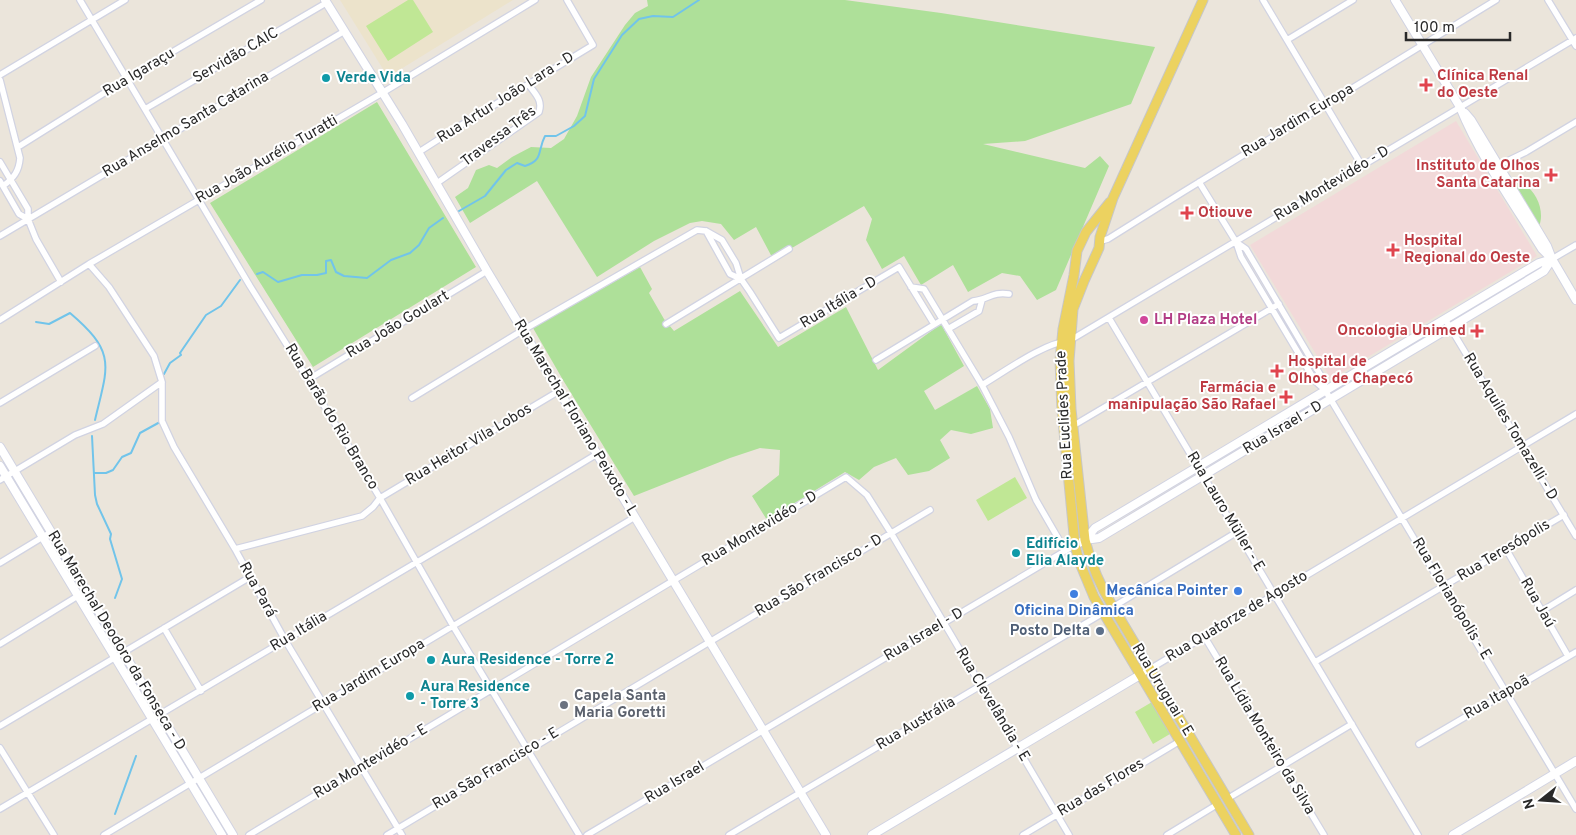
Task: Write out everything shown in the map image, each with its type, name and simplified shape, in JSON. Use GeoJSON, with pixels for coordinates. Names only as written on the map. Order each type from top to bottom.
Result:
{"type":"FeatureCollection","features":[{"type":"Feature","properties":{"kind":"main road","name":"Rua Euclides Prade"},"geometry":{"type":"LineString","coordinates":[[1066,342],[1073,309],[1092,263],[1113,198],[1203,0]]}},
{"type":"Feature","properties":{"kind":"main road","name":"Rua Euclides Prade"},"geometry":{"type":"LineString","coordinates":[[1075,545],[1068,427],[1066,342],[1078,251],[1088,229],[1113,198]]}},
{"type":"Feature","properties":{"kind":"main road"},"geometry":{"type":"LineString","coordinates":[[1088,229],[1097,229],[1100,239]]}},
{"type":"Feature","properties":{"kind":"main road"},"geometry":{"type":"LineString","coordinates":[[1077,256],[1081,264],[1087,266],[1092,263]]}},
{"type":"Feature","properties":{"kind":"main road","name":"Rua Euclides Prade"},"geometry":{"type":"LineString","coordinates":[[1068,427],[1085,540]]}},
{"type":"Feature","properties":{"kind":"main road","name":"Rua Uruguai - E"},"geometry":{"type":"LineString","coordinates":[[1085,540],[1090,561],[1097,578],[1113,607],[1249,835]]}},
{"type":"Feature","properties":{"kind":"main road","name":"Rua Uruguai - E"},"geometry":{"type":"LineString","coordinates":[[1075,545],[1087,581],[1103,613],[1236,835]]}},
{"type":"Feature","properties":{"kind":"street","name":"Rua Barão do Rio Branco"},"geometry":{"type":"LineString","coordinates":[[80,0],[380,498],[453,626],[579,835]]}},
{"type":"Feature","properties":{"kind":"street"},"geometry":{"type":"LineString","coordinates":[[0,75],[125,0]]}},
{"type":"Feature","properties":{"kind":"street","name":"Rua Igaraçu"},"geometry":{"type":"LineString","coordinates":[[18,148],[128,78],[262,0]]}},
{"type":"Feature","properties":{"kind":"street","name":"Rua João Aurélio Turatti"},"geometry":{"type":"LineString","coordinates":[[0,320],[89,264],[382,93],[535,0]]}},
{"type":"Feature","properties":{"kind":"street","name":"Rua Artur João Lara - D"},"geometry":{"type":"LineString","coordinates":[[419,152],[593,45],[567,0]]}},
{"type":"Feature","properties":{"kind":"street"},"geometry":{"type":"LineString","coordinates":[[1263,0],[1362,166]]}},
{"type":"Feature","properties":{"kind":"street"},"geometry":{"type":"LineString","coordinates":[[1287,40],[1353,0]]}},
{"type":"Feature","properties":{"kind":"street"},"geometry":{"type":"LineString","coordinates":[[1395,0],[1460,108],[1466,123],[1496,167],[1524,214],[1542,249],[1552,260],[1576,300]]}},
{"type":"Feature","properties":{"kind":"street","name":"Rua Jardim Europa"},"geometry":{"type":"LineString","coordinates":[[1100,239],[1108,240],[1325,104],[1496,0]]}},
{"type":"Feature","properties":{"kind":"street"},"geometry":{"type":"LineString","coordinates":[[1548,0],[1574,39],[1576,46]]}},
{"type":"Feature","properties":{"kind":"street","name":"Rua Marechal Floriano Peixoto - L"},"geometry":{"type":"LineString","coordinates":[[325,1],[419,152],[487,271],[826,835]]}},
{"type":"Feature","properties":{"kind":"street","name":"Servidão CAIC"},"geometry":{"type":"LineString","coordinates":[[145,109],[325,1]]}},
{"type":"Feature","properties":{"kind":"street","name":"Rua Anselmo Santa Catarina"},"geometry":{"type":"LineString","coordinates":[[0,236],[343,32]]}},
{"type":"Feature","properties":{"kind":"street","name":"Rua Montevidéo - D"},"geometry":{"type":"LineString","coordinates":[[982,385],[1048,347],[1066,342],[1109,318],[1574,39]]}},
{"type":"Feature","properties":{"kind":"street"},"geometry":{"type":"LineString","coordinates":[[0,80],[20,158],[19,169],[11,181],[2,184],[20,214],[28,219]]}},
{"type":"Feature","properties":{"kind":"street","name":"Travessa Três"},"geometry":{"type":"LineString","coordinates":[[437,183],[539,112],[541,101],[529,85]]}},
{"type":"Feature","properties":{"kind":"street"},"geometry":{"type":"LineString","coordinates":[[1496,167],[1526,152],[1576,122]]}},
{"type":"Feature","properties":{"kind":"street"},"geometry":{"type":"LineString","coordinates":[[0,162],[28,209],[28,219],[36,239],[61,282]]}},
{"type":"Feature","properties":{"kind":"street","name":"Rua Florianópolis - E"},"geometry":{"type":"LineString","coordinates":[[1199,182],[1236,242],[1241,257],[1317,384],[1325,390],[1331,399],[1576,809]]}},
{"type":"Feature","properties":{"kind":"street"},"geometry":{"type":"LineString","coordinates":[[412,398],[523,330],[697,230],[706,231],[722,240],[736,263],[740,279]]}},
{"type":"Feature","properties":{"kind":"street"},"geometry":{"type":"LineString","coordinates":[[706,231],[730,274],[740,279]]}},
{"type":"Feature","properties":{"kind":"street","name":"Rua Florianópolis - E"},"geometry":{"type":"LineString","coordinates":[[1236,242],[1246,249],[1324,381],[1325,390]]}},
{"type":"Feature","properties":{"kind":"street","name":"Rua Israel - D"},"geometry":{"type":"LineString","coordinates":[[1085,540],[1095,528],[1538,263],[1552,260],[1576,245]]}},
{"type":"Feature","properties":{"kind":"street"},"geometry":{"type":"LineString","coordinates":[[666,324],[789,249]]}},
{"type":"Feature","properties":{"kind":"street","name":"Rua Israel - D"},"geometry":{"type":"LineString","coordinates":[[763,731],[1065,550],[1085,540],[1099,538],[1203,476],[1544,271],[1552,260]]}},
{"type":"Feature","properties":{"kind":"street","name":"Rua Pará"},"geometry":{"type":"LineString","coordinates":[[89,264],[109,287],[154,356],[162,382],[162,421],[174,447],[235,549],[285,640],[402,835]]}},
{"type":"Feature","properties":{"kind":"street","name":"Rua Itália - D"},"geometry":{"type":"LineString","coordinates":[[740,279],[779,338],[899,267],[911,286]]}},
{"type":"Feature","properties":{"kind":"street","name":"Rua João Goulart"},"geometry":{"type":"LineString","coordinates":[[308,379],[487,271]]}},
{"type":"Feature","properties":{"kind":"street"},"geometry":{"type":"LineString","coordinates":[[1501,285],[1506,294]]}},
{"type":"Feature","properties":{"kind":"street"},"geometry":{"type":"LineString","coordinates":[[911,286],[924,289],[982,385],[1009,436],[1036,500],[1065,550]]}},
{"type":"Feature","properties":{"kind":"street"},"geometry":{"type":"LineString","coordinates":[[911,286],[934,324]]}},
{"type":"Feature","properties":{"kind":"street"},"geometry":{"type":"LineString","coordinates":[[876,360],[973,301],[982,300],[997,293],[1009,294]]}},
{"type":"Feature","properties":{"kind":"street"},"geometry":{"type":"LineString","coordinates":[[948,330],[979,311],[982,300]]}},
{"type":"Feature","properties":{"kind":"street"},"geometry":{"type":"LineString","coordinates":[[973,301],[979,311]]}},
{"type":"Feature","properties":{"kind":"street"},"geometry":{"type":"LineString","coordinates":[[1068,427],[1279,304]]}},
{"type":"Feature","properties":{"kind":"street","name":"Rua Lauro Müller - E"},"geometry":{"type":"LineString","coordinates":[[1109,318],[1418,835]]}},
{"type":"Feature","properties":{"kind":"street","name":"Rua Aquiles Tomazelli - D"},"geometry":{"type":"LineString","coordinates":[[1445,319],[1576,536]]}},
{"type":"Feature","properties":{"kind":"street"},"geometry":{"type":"LineString","coordinates":[[0,403],[94,346]]}},
{"type":"Feature","properties":{"kind":"street"},"geometry":{"type":"LineString","coordinates":[[3,478],[75,434],[102,424],[162,382]]}},
{"type":"Feature","properties":{"kind":"street","name":"Rua Heitor Vila Lobos"},"geometry":{"type":"LineString","coordinates":[[235,549],[362,516],[380,498],[559,391]]}},
{"type":"Feature","properties":{"kind":"street","name":"Rua Quatorze de Agosto"},"geometry":{"type":"LineString","coordinates":[[872,835],[1576,414]]}},
{"type":"Feature","properties":{"kind":"street","name":"Rua Marechal Deodoro da Fonseca - D"},"geometry":{"type":"LineString","coordinates":[[0,447],[233,835]]}},
{"type":"Feature","properties":{"kind":"street","name":"Rua Itália"},"geometry":{"type":"LineString","coordinates":[[0,809],[597,454]]}},
{"type":"Feature","properties":{"kind":"street","name":"Rua Marechal Deodoro da Fonseca - D"},"geometry":{"type":"LineString","coordinates":[[0,466],[3,478],[43,538],[222,835]]}},
{"type":"Feature","properties":{"kind":"street","name":"Rua Montevidéo - D"},"geometry":{"type":"LineString","coordinates":[[673,581],[846,477]]}},
{"type":"Feature","properties":{"kind":"street","name":"Rua Clevelândia - E"},"geometry":{"type":"LineString","coordinates":[[846,477],[867,495],[891,533],[1069,835]]}},
{"type":"Feature","properties":{"kind":"street","name":"Rua São Francisco - D"},"geometry":{"type":"LineString","coordinates":[[709,641],[930,510]]}},
{"type":"Feature","properties":{"kind":"street","name":"Rua Teresópolis"},"geometry":{"type":"LineString","coordinates":[[1315,662],[1564,515]]}},
{"type":"Feature","properties":{"kind":"street","name":"Rua Jardim Europa"},"geometry":{"type":"LineString","coordinates":[[104,835],[634,517]]}},
{"type":"Feature","properties":{"kind":"street"},"geometry":{"type":"LineString","coordinates":[[0,563],[51,532]]}},
{"type":"Feature","properties":{"kind":"street"},"geometry":{"type":"LineString","coordinates":[[1113,607],[1237,532]]}},
{"type":"Feature","properties":{"kind":"street","name":"Rua Jaú"},"geometry":{"type":"LineString","coordinates":[[1506,549],[1568,656]]}},
{"type":"Feature","properties":{"kind":"street"},"geometry":{"type":"LineString","coordinates":[[0,726],[250,577]]}},
{"type":"Feature","properties":{"kind":"street","name":"Rua Montevidéo - E"},"geometry":{"type":"LineString","coordinates":[[249,835],[673,581]]}},
{"type":"Feature","properties":{"kind":"street"},"geometry":{"type":"LineString","coordinates":[[1542,611],[1576,590]]}},
{"type":"Feature","properties":{"kind":"street"},"geometry":{"type":"LineString","coordinates":[[0,644],[86,591]]}},
{"type":"Feature","properties":{"kind":"street","name":"Rua Austrália"},"geometry":{"type":"LineString","coordinates":[[729,835],[1103,613]]}},
{"type":"Feature","properties":{"kind":"street"},"geometry":{"type":"LineString","coordinates":[[164,628],[200,691]]}},
{"type":"Feature","properties":{"kind":"street","name":"Rua Lídia Monteiro da Silva"},"geometry":{"type":"LineString","coordinates":[[1204,636],[1324,835]]}},
{"type":"Feature","properties":{"kind":"street","name":"Rua São Francisco - E"},"geometry":{"type":"LineString","coordinates":[[387,835],[709,641]]}},
{"type":"Feature","properties":{"kind":"street","name":"Rua Itapoã"},"geometry":{"type":"LineString","coordinates":[[1419,744],[1576,652]]}},
{"type":"Feature","properties":{"kind":"street"},"geometry":{"type":"LineString","coordinates":[[1227,799],[1352,724]]}},
{"type":"Feature","properties":{"kind":"street","name":"Rua Israel"},"geometry":{"type":"LineString","coordinates":[[587,835],[763,731]]}},
{"type":"Feature","properties":{"kind":"street","name":"Rua das Flores"},"geometry":{"type":"LineString","coordinates":[[1023,835],[1180,741]]}},
{"type":"Feature","properties":{"kind":"street"},"geometry":{"type":"LineString","coordinates":[[0,748],[54,835]]}},
{"type":"Feature","properties":{"kind":"street"},"geometry":{"type":"LineString","coordinates":[[1453,835],[1576,761]]}},
{"type":"Feature","properties":{"kind":"street"},"geometry":{"type":"LineString","coordinates":[[1167,835],[1218,804]]}},
{"type":"Feature","properties":{"kind":"shaded area"},"geometry":{"type":"Polygon","coordinates":[[[340,0],[513,0],[388,77],[340,0]]]}},
{"type":"Feature","properties":{"kind":"shaded area","name":"Hospital Regional do Oeste"},"geometry":{"type":"Polygon","coordinates":[[[1456,121],[1537,256],[1331,379],[1250,245],[1456,121]]]}},
{"type":"Feature","properties":{"kind":"green space"},"geometry":{"type":"Polygon","coordinates":[[[408,0],[413,0],[433,32],[388,61],[366,26],[408,0]]]}},
{"type":"Feature","properties":{"kind":"green space"},"geometry":{"type":"Polygon","coordinates":[[[647,0],[845,0],[941,13],[1155,47],[1131,104],[1025,141],[983,144],[1085,168],[1100,156],[1109,166],[1056,290],[1037,300],[1020,276],[1002,273],[968,292],[953,265],[921,285],[904,256],[882,269],[866,240],[872,219],[864,206],[773,259],[756,227],[734,240],[721,224],[702,221],[690,223],[654,241],[597,277],[537,181],[470,223],[455,197],[468,188],[476,170],[489,165],[497,168],[531,147],[551,148],[564,139],[577,116],[591,77],[625,25],[635,13],[648,6],[647,0]]]}},
{"type":"Feature","properties":{"kind":"green space"},"geometry":{"type":"Polygon","coordinates":[[[377,102],[476,267],[313,367],[210,203],[377,102]]]}},
{"type":"Feature","properties":{"kind":"green space"},"geometry":{"type":"Polygon","coordinates":[[[1510,182],[1518,182],[1525,185],[1536,197],[1541,213],[1541,221],[1538,228],[1510,182]]]}},
{"type":"Feature","properties":{"kind":"green space"},"geometry":{"type":"Polygon","coordinates":[[[640,267],[652,289],[649,293],[664,319],[674,331],[740,291],[778,347],[846,307],[878,370],[941,324],[964,366],[924,391],[935,410],[977,386],[990,409],[993,428],[971,434],[951,430],[940,440],[950,458],[929,471],[908,475],[896,458],[874,467],[859,480],[845,472],[767,520],[752,496],[779,475],[780,450],[760,448],[634,496],[533,328],[640,267]]]}},
{"type":"Feature","properties":{"kind":"green space"},"geometry":{"type":"Polygon","coordinates":[[[1015,477],[1027,498],[988,521],[976,500],[1015,477]]]}},
{"type":"Feature","properties":{"kind":"green space"},"geometry":{"type":"Polygon","coordinates":[[[1152,702],[1170,734],[1153,744],[1135,712],[1152,702]]]}},
{"type":"Feature","properties":{"kind":"waterway"},"geometry":{"type":"LineString","coordinates":[[459,211],[485,196],[506,170],[517,163],[525,166],[535,161],[538,158],[545,136],[556,136],[574,126],[585,116],[594,79],[622,35],[639,19],[653,16],[673,17],[699,0]]}},
{"type":"Feature","properties":{"kind":"waterway"},"geometry":{"type":"LineString","coordinates":[[257,274],[263,272],[278,282],[302,275],[317,275],[326,273],[326,261],[331,260],[336,272],[344,276],[367,278],[391,260],[410,253],[419,245],[429,228],[443,218]]}},
{"type":"Feature","properties":{"kind":"waterway"},"geometry":{"type":"LineString","coordinates":[[164,374],[170,363],[181,355],[180,353],[206,315],[221,306],[240,280]]}},
{"type":"Feature","properties":{"kind":"waterway"},"geometry":{"type":"LineString","coordinates":[[36,322],[49,324],[70,313],[96,339],[105,361],[105,373],[95,420]]}},
{"type":"Feature","properties":{"kind":"waterway"},"geometry":{"type":"LineString","coordinates":[[94,473],[106,473],[113,470],[122,457],[131,453],[140,433],[160,422]]}},
{"type":"Feature","properties":{"kind":"waterway"},"geometry":{"type":"LineString","coordinates":[[92,436],[95,495],[97,504],[111,534],[110,539],[122,579],[115,598]]}},
{"type":"Feature","properties":{"kind":"waterway"},"geometry":{"type":"LineString","coordinates":[[115,814],[136,756]]}},
{"type":"Feature","properties":{"kind":"place","name":"Verde Vida"},"geometry":{"type":"Point","coordinates":[326,78]}},
{"type":"Feature","properties":{"kind":"place","name":"Clínica Renal do Oeste"},"geometry":{"type":"Point","coordinates":[1426,85]}},
{"type":"Feature","properties":{"kind":"place","name":"Instituto de Olhos Santa Catarina"},"geometry":{"type":"Point","coordinates":[1551,175]}},
{"type":"Feature","properties":{"kind":"place","name":"Otiouve"},"geometry":{"type":"Point","coordinates":[1187,213]}},
{"type":"Feature","properties":{"kind":"place","name":"Hospital Regional do Oeste"},"geometry":{"type":"Point","coordinates":[1393,250]}},
{"type":"Feature","properties":{"kind":"place","name":"LH Plaza Hotel"},"geometry":{"type":"Point","coordinates":[1144,320]}},
{"type":"Feature","properties":{"kind":"place","name":"Oncologia Unimed"},"geometry":{"type":"Point","coordinates":[1477,331]}},
{"type":"Feature","properties":{"kind":"place","name":"Hospital de Olhos de Chapecó"},"geometry":{"type":"Point","coordinates":[1277,371]}},
{"type":"Feature","properties":{"kind":"place","name":"Farmácia e manipulação São Rafael"},"geometry":{"type":"Point","coordinates":[1286,397]}},
{"type":"Feature","properties":{"kind":"place","name":"Edifício Elia Alayde"},"geometry":{"type":"Point","coordinates":[1016,553]}},
{"type":"Feature","properties":{"kind":"place","name":"Mecânica Pointer"},"geometry":{"type":"Point","coordinates":[1238,591]}},
{"type":"Feature","properties":{"kind":"place","name":"Oficina Dinâmica"},"geometry":{"type":"Point","coordinates":[1074,594]}},
{"type":"Feature","properties":{"kind":"place","name":"Posto Delta"},"geometry":{"type":"Point","coordinates":[1100,631]}},
{"type":"Feature","properties":{"kind":"place","name":"Aura Residence - Torre 2"},"geometry":{"type":"Point","coordinates":[431,660]}},
{"type":"Feature","properties":{"kind":"place","name":"Aura Residence - Torre 3"},"geometry":{"type":"Point","coordinates":[410,696]}},
{"type":"Feature","properties":{"kind":"place","name":"Capela Santa Maria Goretti"},"geometry":{"type":"Point","coordinates":[564,705]}}]}
